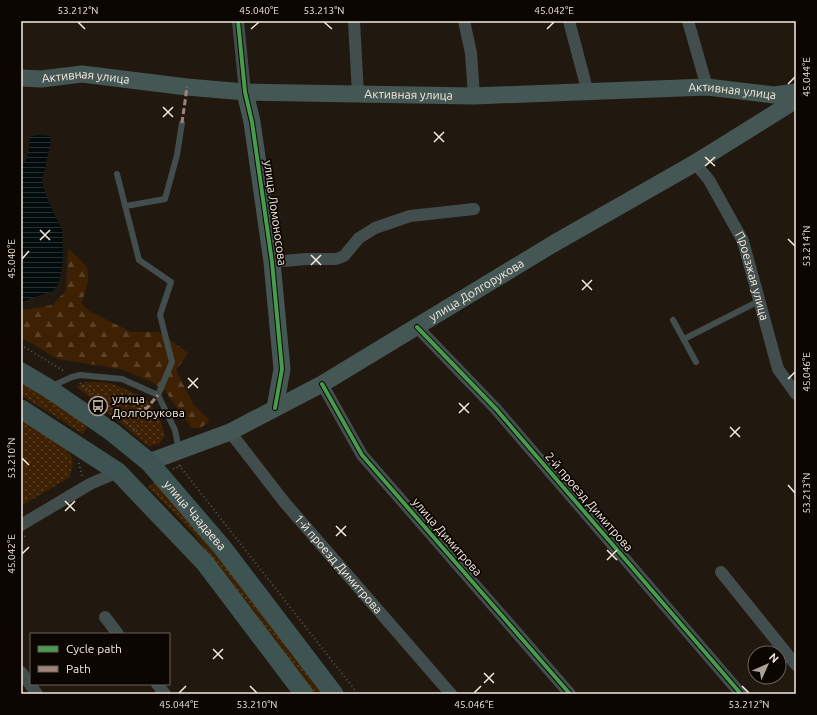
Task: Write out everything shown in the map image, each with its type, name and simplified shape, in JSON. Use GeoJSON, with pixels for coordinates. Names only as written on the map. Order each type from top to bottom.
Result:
{"type":"FeatureCollection","features":[{"type":"Feature","properties":{"kind":"main road","name":"Активная улица"},"geometry":{"type":"LineString","coordinates":[[21,78],[41,79],[82,74],[187,87],[245,92],[474,96],[707,88],[774,95],[796,92]]}},
{"type":"Feature","properties":{"kind":"main road","name":"улица Ломоносова"},"geometry":{"type":"LineString","coordinates":[[245,92],[252,122],[272,262],[282,369],[275,408]]}},
{"type":"Feature","properties":{"kind":"main road","name":"улица Долгорукова"},"geometry":{"type":"LineString","coordinates":[[149,462],[180,459],[322,384],[553,244],[695,164],[796,100]]}},
{"type":"Feature","properties":{"kind":"main road","name":"улица Чаадаева"},"geometry":{"type":"LineString","coordinates":[[21,372],[48,388],[112,432],[149,462],[222,547],[334,694]]}},
{"type":"Feature","properties":{"kind":"main road","name":"улица Чаадаева"},"geometry":{"type":"LineString","coordinates":[[21,409],[118,472],[205,563],[304,694]]}},
{"type":"Feature","properties":{"kind":"main road"},"geometry":{"type":"LineString","coordinates":[[118,472],[149,462]]}},
{"type":"Feature","properties":{"kind":"street","name":"улица Ломоносова"},"geometry":{"type":"LineString","coordinates":[[238,21],[245,92]]}},
{"type":"Feature","properties":{"kind":"street"},"geometry":{"type":"LineString","coordinates":[[354,21],[358,94]]}},
{"type":"Feature","properties":{"kind":"street"},"geometry":{"type":"LineString","coordinates":[[464,21],[471,53],[474,96]]}},
{"type":"Feature","properties":{"kind":"street"},"geometry":{"type":"LineString","coordinates":[[569,21],[588,93]]}},
{"type":"Feature","properties":{"kind":"street"},"geometry":{"type":"LineString","coordinates":[[688,21],[707,88]]}},
{"type":"Feature","properties":{"kind":"street","name":"Проезжая улица"},"geometry":{"type":"LineString","coordinates":[[695,164],[709,180],[743,241],[778,369],[796,394]]}},
{"type":"Feature","properties":{"kind":"street"},"geometry":{"type":"LineString","coordinates":[[272,262],[306,258],[336,259],[344,256],[359,238],[375,228],[410,216],[474,209]]}},
{"type":"Feature","properties":{"kind":"street","name":"2-й проезд Димитрова"},"geometry":{"type":"LineString","coordinates":[[417,327],[496,409],[742,694]]}},
{"type":"Feature","properties":{"kind":"street","name":"улица Димитрова"},"geometry":{"type":"LineString","coordinates":[[322,384],[362,455],[570,694]]}},
{"type":"Feature","properties":{"kind":"street","name":"1-й проезд Димитрова"},"geometry":{"type":"LineString","coordinates":[[230,432],[285,504],[451,694]]}},
{"type":"Feature","properties":{"kind":"street"},"geometry":{"type":"LineString","coordinates":[[24,530],[90,484],[118,472]]}},
{"type":"Feature","properties":{"kind":"street"},"geometry":{"type":"LineString","coordinates":[[721,572],[796,665]]}},
{"type":"Feature","properties":{"kind":"street"},"geometry":{"type":"LineString","coordinates":[[105,617],[117,633]]}},
{"type":"Feature","properties":{"kind":"street"},"geometry":{"type":"LineString","coordinates":[[23,679],[37,694]]}},
{"type":"Feature","properties":{"kind":"street"},"geometry":{"type":"LineString","coordinates":[[158,685],[165,694]]}},
{"type":"Feature","properties":{"kind":"lane"},"geometry":{"type":"LineString","coordinates":[[126,206],[165,199],[177,155],[182,123]]}},
{"type":"Feature","properties":{"kind":"lane"},"geometry":{"type":"LineString","coordinates":[[117,174],[139,260],[171,282],[160,315],[172,362],[158,395]]}},
{"type":"Feature","properties":{"kind":"lane"},"geometry":{"type":"LineString","coordinates":[[684,339],[759,301]]}},
{"type":"Feature","properties":{"kind":"lane"},"geometry":{"type":"LineString","coordinates":[[674,320],[696,362]]}},
{"type":"Feature","properties":{"kind":"lane"},"geometry":{"type":"LineString","coordinates":[[48,388],[80,375],[122,379],[158,395],[175,430],[180,459]]}},
{"type":"Feature","properties":{"kind":"path"},"geometry":{"type":"LineString","coordinates":[[180,459],[358,694]]}},
{"type":"Feature","properties":{"kind":"path"},"geometry":{"type":"LineString","coordinates":[[21,539],[24,530]]}},
{"type":"Feature","properties":{"kind":"green space"},"geometry":{"type":"Polygon","coordinates":[[[68,249],[81,260],[87,268],[88,281],[81,303],[89,311],[131,332],[159,332],[188,353],[176,370],[193,404],[210,421],[200,428],[192,428],[165,391],[150,381],[121,369],[58,359],[21,337],[21,309],[23,310],[53,305],[66,290],[68,249]]]}},
{"type":"Feature","properties":{"kind":"green space"},"geometry":{"type":"Polygon","coordinates":[[[21,381],[88,425],[83,434],[21,395],[21,381]]]}},
{"type":"Feature","properties":{"kind":"green space"},"geometry":{"type":"Polygon","coordinates":[[[86,382],[110,383],[144,397],[158,414],[165,436],[159,444],[148,446],[77,387],[86,382]]]}},
{"type":"Feature","properties":{"kind":"green space"},"geometry":{"type":"Polygon","coordinates":[[[21,417],[50,436],[64,448],[72,458],[73,463],[70,477],[21,506],[21,417]]]}},
{"type":"Feature","properties":{"kind":"green space"},"geometry":{"type":"Polygon","coordinates":[[[156,481],[204,533],[327,694],[315,694],[192,532],[148,487],[156,481]]]}},
{"type":"Feature","properties":{"kind":"shaded area"},"geometry":{"type":"Polygon","coordinates":[[[38,135],[51,136],[42,182],[47,198],[62,230],[63,263],[59,283],[53,291],[23,302],[21,301],[21,167],[27,157],[30,137],[38,135]]]}},
{"type":"Feature","properties":{"kind":"marked path"},"geometry":{"type":"LineString","coordinates":[[182,123],[187,87]]}},
{"type":"Feature","properties":{"kind":"marked path"},"geometry":{"type":"LineString","coordinates":[[118,415],[147,408],[158,395]]}},
{"type":"Feature","properties":{"kind":"cycle path"},"geometry":{"type":"LineString","coordinates":[[238,21],[245,92],[252,122],[272,262],[282,369],[275,408]]}},
{"type":"Feature","properties":{"kind":"cycle path"},"geometry":{"type":"LineString","coordinates":[[417,327],[496,409],[741,694]]}},
{"type":"Feature","properties":{"kind":"cycle path"},"geometry":{"type":"LineString","coordinates":[[322,384],[362,455],[570,694]]}},
{"type":"Feature","properties":{"kind":"place","name":"улица Долгорукова"},"geometry":{"type":"Point","coordinates":[98,406]}}]}
